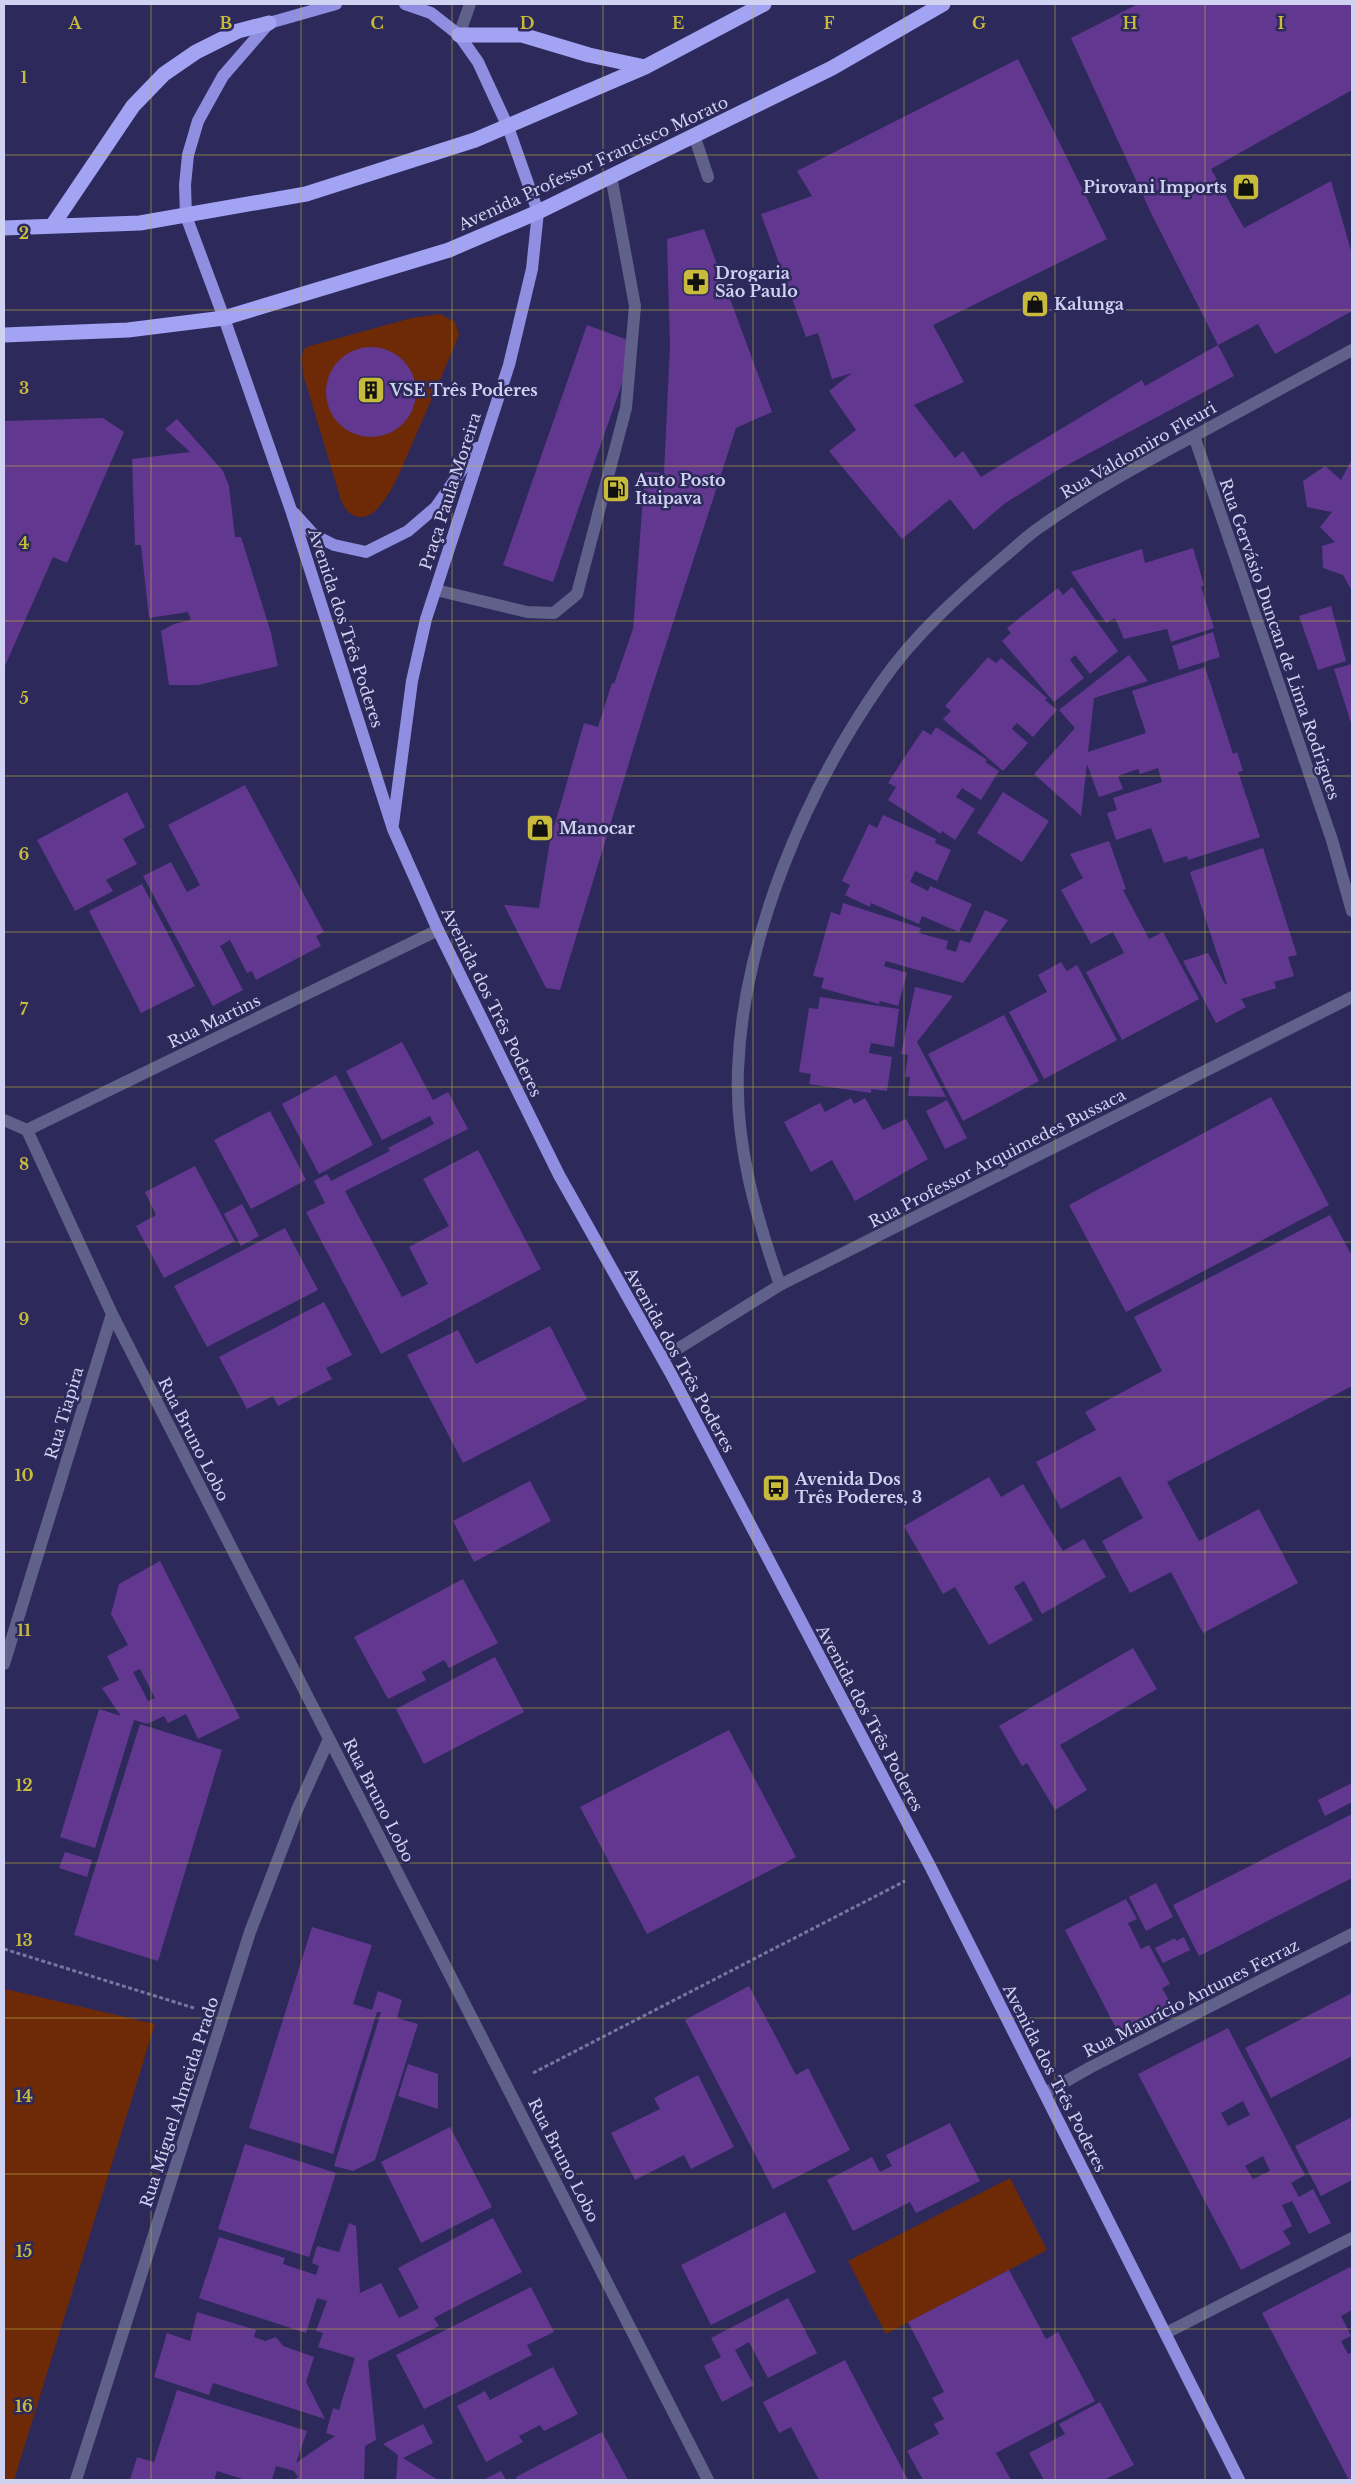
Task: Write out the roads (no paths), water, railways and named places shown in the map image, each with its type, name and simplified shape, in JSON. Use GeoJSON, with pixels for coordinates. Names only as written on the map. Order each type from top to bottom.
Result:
{"type":"FeatureCollection","features":[{"type":"Feature","properties":{"kind":"highway"},"geometry":{"type":"LineString","coordinates":[[4,228],[140,223],[306,194],[475,140],[508,127],[645,66],[764,4]]}},
{"type":"Feature","properties":{"kind":"highway","name":"Avenida Professor Francisco Morato"},"geometry":{"type":"LineString","coordinates":[[4,335],[128,330],[224,318],[449,250],[538,212],[832,68],[943,4]]}},
{"type":"Feature","properties":{"kind":"highway"},"geometry":{"type":"LineString","coordinates":[[52,226],[133,106],[164,74],[196,52],[238,31],[269,23]]}},
{"type":"Feature","properties":{"kind":"highway"},"geometry":{"type":"LineString","coordinates":[[459,35],[492,33],[522,35],[589,55],[645,66]]}},
{"type":"Feature","properties":{"kind":"main road"},"geometry":{"type":"LineString","coordinates":[[186,216],[185,185],[188,155],[198,121],[223,76],[269,23],[332,4]]}},
{"type":"Feature","properties":{"kind":"main road","name":"Praça Paula Moreira"},"geometry":{"type":"LineString","coordinates":[[392,829],[412,681],[426,619],[509,364],[532,269],[538,212],[508,127],[478,62],[459,35],[431,13],[405,4]]}},
{"type":"Feature","properties":{"kind":"main road","name":"Avenida dos Três Poderes"},"geometry":{"type":"LineString","coordinates":[[186,216],[291,510],[392,829],[438,930],[559,1175],[662,1358],[931,1868],[1239,2480]]}},
{"type":"Feature","properties":{"kind":"main road"},"geometry":{"type":"LineString","coordinates":[[291,510],[314,535],[334,545],[366,552],[408,532],[436,507],[485,437]]}},
{"type":"Feature","properties":{"kind":"street"},"geometry":{"type":"LineString","coordinates":[[459,35],[470,4]]}},
{"type":"Feature","properties":{"kind":"street"},"geometry":{"type":"LineString","coordinates":[[694,135],[708,177]]}},
{"type":"Feature","properties":{"kind":"street"},"geometry":{"type":"LineString","coordinates":[[436,590],[536,613],[554,613],[577,594],[626,408],[635,306],[611,176]]}},
{"type":"Feature","properties":{"kind":"street","name":"Rua Valdomiro Fleuri"},"geometry":{"type":"LineString","coordinates":[[780,1285],[756,1218],[741,1139],[738,1070],[749,980],[772,898],[796,830],[838,751],[882,682],[921,635],[978,579],[1040,527],[1104,484],[1352,350]]}},
{"type":"Feature","properties":{"kind":"street","name":"Rua Gervásio Duncan de Lima Rodrigues"},"geometry":{"type":"LineString","coordinates":[[1194,436],[1332,840],[1352,911]]}},
{"type":"Feature","properties":{"kind":"street","name":"Rua Martins"},"geometry":{"type":"LineString","coordinates":[[27,1130],[438,930]]}},
{"type":"Feature","properties":{"kind":"street","name":"Rua Professor Arquimedes Bussaca"},"geometry":{"type":"LineString","coordinates":[[662,1358],[780,1285],[1352,997]]}},
{"type":"Feature","properties":{"kind":"street"},"geometry":{"type":"LineString","coordinates":[[4,1120],[27,1130]]}},
{"type":"Feature","properties":{"kind":"street","name":"Rua Bruno Lobo"},"geometry":{"type":"LineString","coordinates":[[27,1130],[112,1314],[708,2480]]}},
{"type":"Feature","properties":{"kind":"street","name":"Rua Tiapira"},"geometry":{"type":"LineString","coordinates":[[4,1664],[112,1314]]}},
{"type":"Feature","properties":{"kind":"street","name":"Rua Miguel Almeida Prado"},"geometry":{"type":"LineString","coordinates":[[76,2480],[250,1932],[297,1810],[329,1739]]}},
{"type":"Feature","properties":{"kind":"street","name":"Rua Maurício Antunes Ferraz"},"geometry":{"type":"LineString","coordinates":[[1045,2093],[1091,2067],[1352,1934]]}},
{"type":"Feature","properties":{"kind":"street"},"geometry":{"type":"LineString","coordinates":[[1166,2333],[1352,2238]]}},
{"type":"Feature","properties":{"kind":"place","name":"Pirovani Imports"},"geometry":{"type":"Point","coordinates":[1246,187]}},
{"type":"Feature","properties":{"kind":"place","name":"Drogaria São Paulo"},"geometry":{"type":"Point","coordinates":[696,282]}},
{"type":"Feature","properties":{"kind":"place","name":"Kalunga"},"geometry":{"type":"Point","coordinates":[1035,304]}},
{"type":"Feature","properties":{"kind":"place","name":"VSE Três Poderes"},"geometry":{"type":"Point","coordinates":[371,390]}},
{"type":"Feature","properties":{"kind":"place","name":"Auto Posto Itaipava"},"geometry":{"type":"Point","coordinates":[616,489]}},
{"type":"Feature","properties":{"kind":"place","name":"Manocar"},"geometry":{"type":"Point","coordinates":[540,828]}},
{"type":"Feature","properties":{"kind":"place","name":"Avenida Dos Três Poderes, 3"},"geometry":{"type":"Point","coordinates":[776,1488]}}]}
